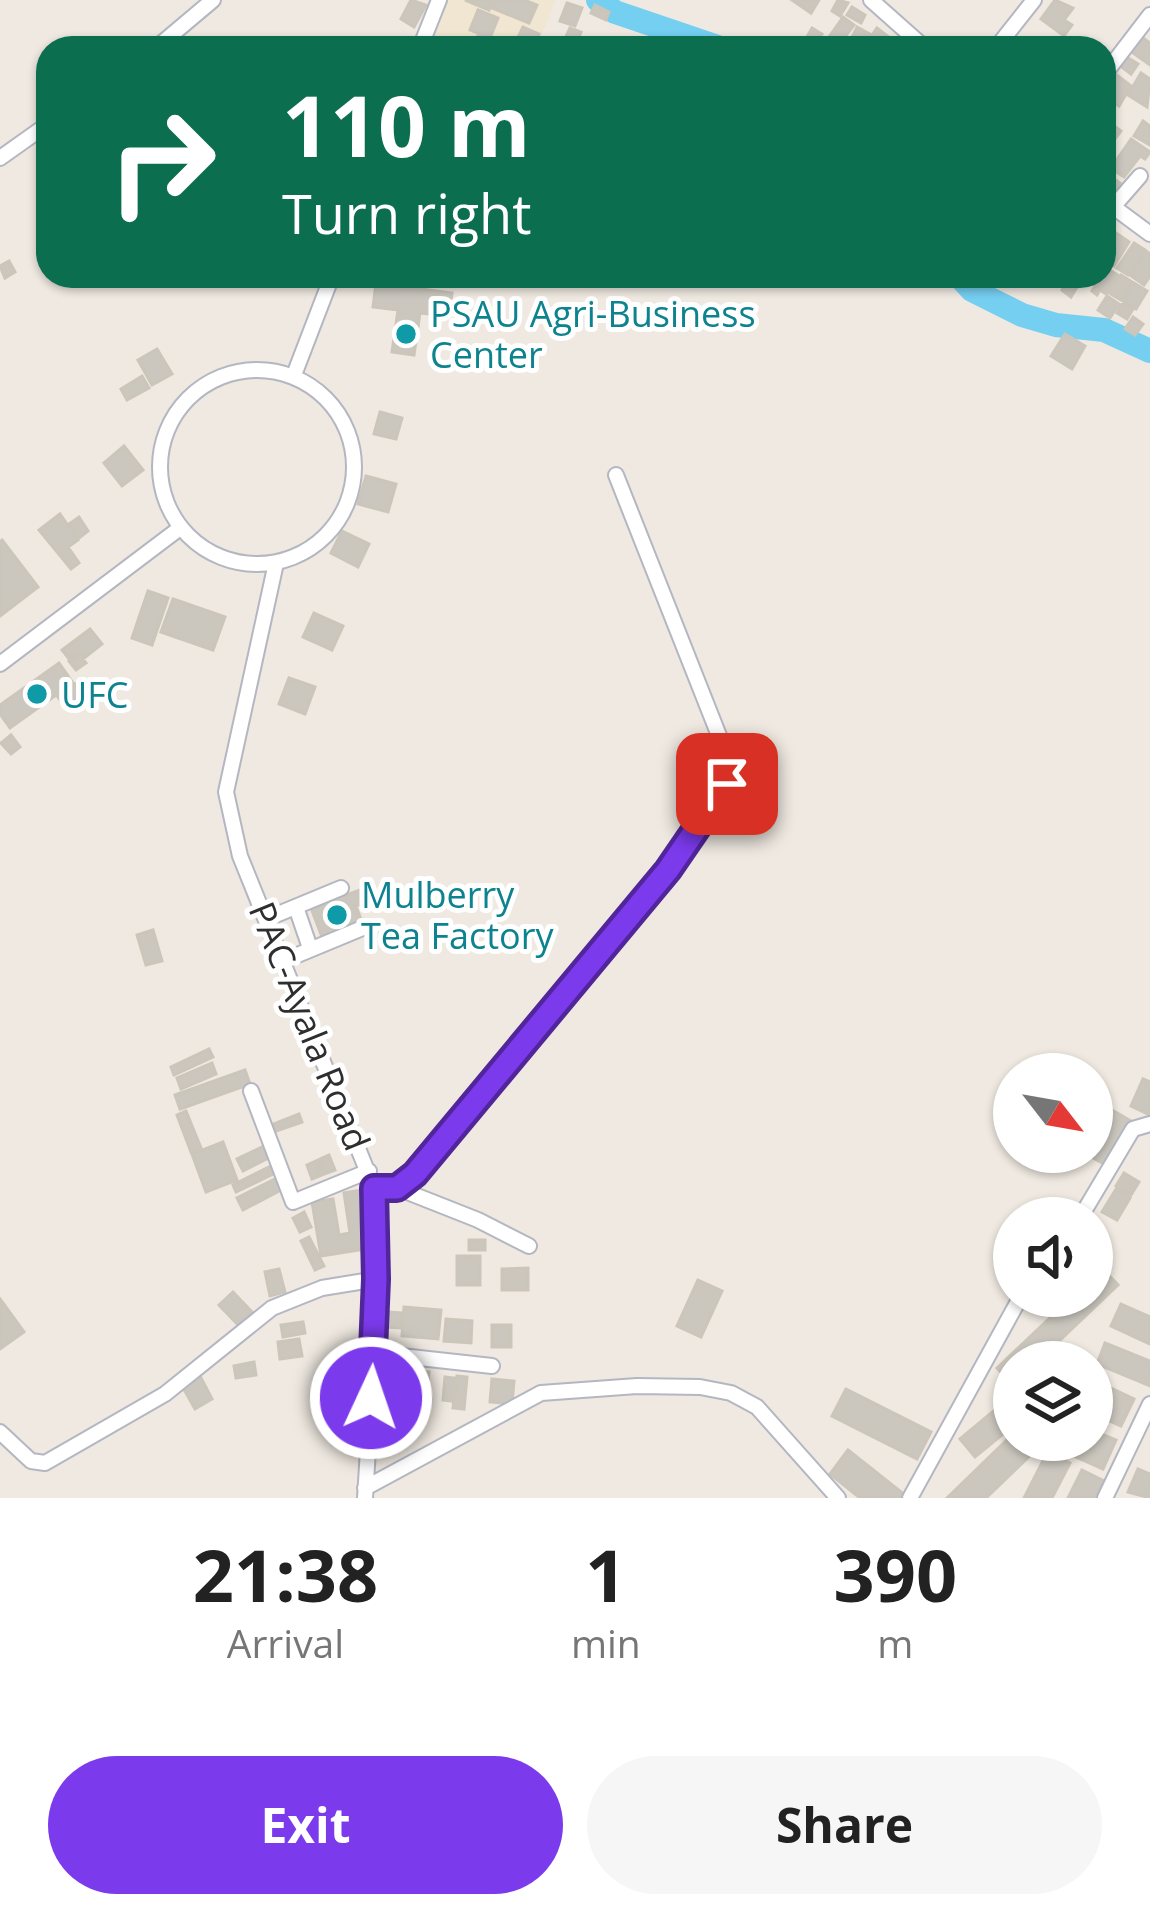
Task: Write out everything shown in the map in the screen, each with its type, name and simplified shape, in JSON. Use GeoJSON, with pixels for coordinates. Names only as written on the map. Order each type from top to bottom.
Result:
{"type":"FeatureCollection","features":[{"type":"Feature","properties":{"kind":"street"},"geometry":{"type":"LineString","coordinates":[[170,36],[213,0]]}},
{"type":"Feature","properties":{"kind":"street"},"geometry":{"type":"LineString","coordinates":[[425,36],[439,0]]}},
{"type":"Feature","properties":{"kind":"street"},"geometry":{"type":"LineString","coordinates":[[871,0],[912,36]]}},
{"type":"Feature","properties":{"kind":"street"},"geometry":{"type":"LineString","coordinates":[[1006,36],[1034,0]]}},
{"type":"Feature","properties":{"kind":"street"},"geometry":{"type":"LineString","coordinates":[[1116,59],[1150,15]]}},
{"type":"Feature","properties":{"kind":"street"},"geometry":{"type":"LineString","coordinates":[[0,158],[36,132]]}},
{"type":"Feature","properties":{"kind":"street"},"geometry":{"type":"LineString","coordinates":[[1116,197],[1140,176]]}},
{"type":"Feature","properties":{"kind":"street"},"geometry":{"type":"LineString","coordinates":[[1116,210],[1150,234]]}},
{"type":"Feature","properties":{"kind":"street"},"geometry":{"type":"LineString","coordinates":[[294,375],[327,288]]}},
{"type":"Feature","properties":{"kind":"street"},"geometry":{"type":"LineString","coordinates":[[262,368],[294,375],[320,392],[340,415],[352,444],[354,475],[346,506],[330,532],[306,551],[276,563],[241,564],[207,551],[180,528],[164,500],[159,468],[164,436],[178,408],[202,386],[230,372],[262,368]]}},
{"type":"Feature","properties":{"kind":"street"},"geometry":{"type":"LineString","coordinates":[[397,1188],[415,1174],[577,982],[668,870],[727,784],[731,766],[616,475]]}},
{"type":"Feature","properties":{"kind":"street"},"geometry":{"type":"LineString","coordinates":[[0,664],[180,528]]}},
{"type":"Feature","properties":{"kind":"street","name":"PAC-Ayala Road"},"geometry":{"type":"LineString","coordinates":[[276,563],[226,792],[240,856],[374,1188],[374,1353],[365,1493]]}},
{"type":"Feature","properties":{"kind":"street"},"geometry":{"type":"LineString","coordinates":[[266,919],[341,888]]}},
{"type":"Feature","properties":{"kind":"street"},"geometry":{"type":"LineString","coordinates":[[296,907],[310,948]]}},
{"type":"Feature","properties":{"kind":"street"},"geometry":{"type":"LineString","coordinates":[[283,961],[365,927]]}},
{"type":"Feature","properties":{"kind":"street"},"geometry":{"type":"LineString","coordinates":[[251,1091],[293,1202],[369,1171]]}},
{"type":"Feature","properties":{"kind":"street"},"geometry":{"type":"LineString","coordinates":[[1093,1197],[1133,1129],[1150,1124]]}},
{"type":"Feature","properties":{"kind":"street"},"geometry":{"type":"LineString","coordinates":[[374,1188],[397,1188],[530,1246]]}},
{"type":"Feature","properties":{"kind":"street"},"geometry":{"type":"LineString","coordinates":[[0,1432],[31,1461],[45,1463],[165,1394],[272,1308],[322,1288],[376,1279]]}},
{"type":"Feature","properties":{"kind":"street"},"geometry":{"type":"LineString","coordinates":[[910,1498],[1009,1317]]}},
{"type":"Feature","properties":{"kind":"street"},"geometry":{"type":"LineString","coordinates":[[374,1353],[493,1366]]}},
{"type":"Feature","properties":{"kind":"street"},"geometry":{"type":"LineString","coordinates":[[365,1493],[541,1393],[637,1386],[700,1387],[731,1393],[758,1407],[838,1498]]}},
{"type":"Feature","properties":{"kind":"street"},"geometry":{"type":"LineString","coordinates":[[1105,1498],[1150,1404]]}},
{"type":"Feature","properties":{"kind":"shaded area"},"geometry":{"type":"Polygon","coordinates":[[[445,0],[555,0],[542,36],[432,36],[445,0]]]}},
{"type":"Feature","properties":{"kind":"building"},"geometry":{"type":"Polygon","coordinates":[[[411,0],[426,5],[414,27],[401,19],[411,0]]]}},
{"type":"Feature","properties":{"kind":"building"},"geometry":{"type":"Polygon","coordinates":[[[465,0],[493,0],[489,10],[465,0]]]}},
{"type":"Feature","properties":{"kind":"building"},"geometry":{"type":"Polygon","coordinates":[[[495,0],[537,5],[529,23],[492,8],[495,0]]]}},
{"type":"Feature","properties":{"kind":"building"},"geometry":{"type":"Polygon","coordinates":[[[792,0],[819,0],[811,13],[792,0]]]}},
{"type":"Feature","properties":{"kind":"building"},"geometry":{"type":"Polygon","coordinates":[[[838,0],[848,3],[840,16],[832,11],[838,0]]]}},
{"type":"Feature","properties":{"kind":"building"},"geometry":{"type":"Polygon","coordinates":[[[1055,0],[1073,8],[1064,20],[1072,25],[1064,36],[1041,19],[1055,0]]]}},
{"type":"Feature","properties":{"kind":"building"},"geometry":{"type":"Polygon","coordinates":[[[567,3],[582,8],[575,26],[560,21],[567,3]]]}},
{"type":"Feature","properties":{"kind":"building"},"geometry":{"type":"Polygon","coordinates":[[[595,5],[609,12],[606,20],[591,13],[595,5]]]}},
{"type":"Feature","properties":{"kind":"building"},"geometry":{"type":"Polygon","coordinates":[[[852,7],[865,15],[861,23],[847,15],[852,7]]]}},
{"type":"Feature","properties":{"kind":"building"},"geometry":{"type":"Polygon","coordinates":[[[478,10],[498,18],[491,36],[470,30],[478,10]]]}},
{"type":"Feature","properties":{"kind":"building"},"geometry":{"type":"Polygon","coordinates":[[[843,17],[854,25],[846,36],[830,36],[843,17]]]}},
{"type":"Feature","properties":{"kind":"building"},"geometry":{"type":"Polygon","coordinates":[[[523,27],[539,34],[538,36],[519,36],[523,27]]]}},
{"type":"Feature","properties":{"kind":"building"},"geometry":{"type":"Polygon","coordinates":[[[1139,35],[1150,43],[1150,65],[1129,50],[1139,35]]]}},
{"type":"Feature","properties":{"kind":"building"},"geometry":{"type":"Polygon","coordinates":[[[1125,56],[1138,64],[1131,74],[1119,65],[1125,56]]]}},
{"type":"Feature","properties":{"kind":"building"},"geometry":{"type":"Polygon","coordinates":[[[1141,73],[1150,79],[1147,107],[1128,95],[1141,73]]]}},
{"type":"Feature","properties":{"kind":"building"},"geometry":{"type":"Polygon","coordinates":[[[1116,75],[1131,86],[1119,106],[1116,104],[1116,75]]]}},
{"type":"Feature","properties":{"kind":"building"},"geometry":{"type":"Polygon","coordinates":[[[1143,121],[1150,126],[1150,145],[1134,136],[1143,121]]]}},
{"type":"Feature","properties":{"kind":"building"},"geometry":{"type":"Polygon","coordinates":[[[1131,139],[1150,152],[1145,159],[1140,156],[1124,177],[1116,171],[1116,161],[1131,139]]]}},
{"type":"Feature","properties":{"kind":"building"},"geometry":{"type":"Polygon","coordinates":[[[1116,233],[1129,242],[1116,263],[1116,233]]]}},
{"type":"Feature","properties":{"kind":"building"},"geometry":{"type":"Polygon","coordinates":[[[1134,243],[1145,250],[1128,275],[1117,268],[1134,243]]]}},
{"type":"Feature","properties":{"kind":"building"},"geometry":{"type":"Polygon","coordinates":[[[1146,251],[1150,276],[1144,285],[1130,275],[1146,251]]]}},
{"type":"Feature","properties":{"kind":"building"},"geometry":{"type":"Polygon","coordinates":[[[9,261],[15,272],[5,278],[0,266],[9,261]]]}},
{"type":"Feature","properties":{"kind":"building"},"geometry":{"type":"Polygon","coordinates":[[[1121,275],[1132,282],[1121,300],[1109,293],[1121,275]]]}},
{"type":"Feature","properties":{"kind":"building"},"geometry":{"type":"Polygon","coordinates":[[[1134,283],[1147,291],[1136,309],[1123,301],[1134,283]]]}},
{"type":"Feature","properties":{"kind":"building","name":"PSAU Agri-Business Center"},"geometry":{"type":"Polygon","coordinates":[[[375,288],[452,293],[449,316],[420,313],[414,355],[392,352],[398,310],[373,307],[375,288]]]}},
{"type":"Feature","properties":{"kind":"building"},"geometry":{"type":"Polygon","coordinates":[[[1107,296],[1119,304],[1110,318],[1098,310],[1107,296]]]}},
{"type":"Feature","properties":{"kind":"building"},"geometry":{"type":"Polygon","coordinates":[[[1123,303],[1133,309],[1127,319],[1117,313],[1123,303]]]}},
{"type":"Feature","properties":{"kind":"building"},"geometry":{"type":"Polygon","coordinates":[[[1133,317],[1143,324],[1135,335],[1125,329],[1133,317]]]}},
{"type":"Feature","properties":{"kind":"building"},"geometry":{"type":"Polygon","coordinates":[[[1065,334],[1085,346],[1072,369],[1051,356],[1065,334]]]}},
{"type":"Feature","properties":{"kind":"building"},"geometry":{"type":"Polygon","coordinates":[[[157,349],[172,374],[152,385],[138,360],[157,349]]]}},
{"type":"Feature","properties":{"kind":"building"},"geometry":{"type":"Polygon","coordinates":[[[142,376],[149,388],[127,400],[121,389],[142,376]]]}},
{"type":"Feature","properties":{"kind":"building"},"geometry":{"type":"Polygon","coordinates":[[[380,412],[402,418],[396,439],[374,434],[380,412]]]}},
{"type":"Feature","properties":{"kind":"building"},"geometry":{"type":"Polygon","coordinates":[[[124,446],[143,470],[122,486],[104,463],[124,446]]]}},
{"type":"Feature","properties":{"kind":"building"},"geometry":{"type":"Polygon","coordinates":[[[366,476],[396,484],[388,512],[358,504],[366,476]]]}},
{"type":"Feature","properties":{"kind":"building"},"geometry":{"type":"Polygon","coordinates":[[[60,514],[78,540],[68,547],[79,563],[71,569],[39,530],[60,514]]]}},
{"type":"Feature","properties":{"kind":"building"},"geometry":{"type":"Polygon","coordinates":[[[79,517],[88,531],[79,538],[69,524],[79,517]]]}},
{"type":"Feature","properties":{"kind":"building"},"geometry":{"type":"Polygon","coordinates":[[[342,531],[369,544],[358,567],[331,553],[342,531]]]}},
{"type":"Feature","properties":{"kind":"building"},"geometry":{"type":"Polygon","coordinates":[[[0,542],[38,587],[0,616],[0,542]]]}},
{"type":"Feature","properties":{"kind":"building"},"geometry":{"type":"Polygon","coordinates":[[[148,591],[168,598],[152,645],[132,638],[148,591]]]}},
{"type":"Feature","properties":{"kind":"building"},"geometry":{"type":"Polygon","coordinates":[[[173,599],[225,617],[213,650],[161,632],[173,599]]]}},
{"type":"Feature","properties":{"kind":"building"},"geometry":{"type":"Polygon","coordinates":[[[314,613],[343,626],[332,650],[303,637],[314,613]]]}},
{"type":"Feature","properties":{"kind":"building"},"geometry":{"type":"Polygon","coordinates":[[[90,629],[102,644],[84,658],[79,651],[69,659],[62,650],[90,629]]]}},
{"type":"Feature","properties":{"kind":"building"},"geometry":{"type":"Polygon","coordinates":[[[79,654],[86,663],[76,670],[69,661],[79,654]]]}},
{"type":"Feature","properties":{"kind":"building","name":"UFC"},"geometry":{"type":"Polygon","coordinates":[[[59,663],[73,683],[10,728],[0,705],[59,663]]]}},
{"type":"Feature","properties":{"kind":"building"},"geometry":{"type":"Polygon","coordinates":[[[289,678],[315,687],[305,714],[279,704],[289,678]]]}},
{"type":"Feature","properties":{"kind":"building"},"geometry":{"type":"Polygon","coordinates":[[[75,684],[83,694],[65,707],[58,697],[75,684]]]}},
{"type":"Feature","properties":{"kind":"building"},"geometry":{"type":"Polygon","coordinates":[[[11,735],[20,747],[11,754],[1,743],[11,735]]]}},
{"type":"Feature","properties":{"kind":"building","name":"Mulberry Tea Factory"},"geometry":{"type":"Polygon","coordinates":[[[363,889],[368,902],[356,906],[362,922],[322,937],[311,908],[363,889]]]}},
{"type":"Feature","properties":{"kind":"building"},"geometry":{"type":"Polygon","coordinates":[[[153,930],[162,961],[146,965],[137,935],[153,930]]]}},
{"type":"Feature","properties":{"kind":"building"},"geometry":{"type":"Polygon","coordinates":[[[209,1049],[213,1057],[174,1075],[171,1067],[209,1049]]]}},
{"type":"Feature","properties":{"kind":"building"},"geometry":{"type":"Polygon","coordinates":[[[212,1063],[216,1074],[181,1089],[177,1078],[212,1063]]]}},
{"type":"Feature","properties":{"kind":"building"},"geometry":{"type":"Polygon","coordinates":[[[245,1070],[250,1084],[180,1109],[175,1095],[245,1070]]]}},
{"type":"Feature","properties":{"kind":"building"},"geometry":{"type":"Polygon","coordinates":[[[1143,1079],[1150,1082],[1150,1115],[1131,1106],[1143,1079]]]}},
{"type":"Feature","properties":{"kind":"building"},"geometry":{"type":"Polygon","coordinates":[[[186,1111],[201,1148],[191,1152],[177,1115],[186,1111]]]}},
{"type":"Feature","properties":{"kind":"building"},"geometry":{"type":"Polygon","coordinates":[[[1113,1111],[1131,1121],[1113,1153],[1113,1111]]]}},
{"type":"Feature","properties":{"kind":"building"},"geometry":{"type":"Polygon","coordinates":[[[299,1114],[302,1122],[276,1131],[274,1124],[299,1114]]]}},
{"type":"Feature","properties":{"kind":"building"},"geometry":{"type":"Polygon","coordinates":[[[223,1142],[237,1180],[206,1192],[192,1154],[223,1142]]]}},
{"type":"Feature","properties":{"kind":"building"},"geometry":{"type":"Polygon","coordinates":[[[266,1145],[272,1156],[243,1171],[237,1159],[266,1145]]]}},
{"type":"Feature","properties":{"kind":"building"},"geometry":{"type":"Polygon","coordinates":[[[329,1155],[335,1170],[324,1174],[318,1160],[329,1155]]]}},
{"type":"Feature","properties":{"kind":"building"},"geometry":{"type":"Polygon","coordinates":[[[316,1161],[322,1175],[312,1179],[307,1165],[316,1161]]]}},
{"type":"Feature","properties":{"kind":"building"},"geometry":{"type":"Polygon","coordinates":[[[273,1165],[277,1172],[236,1192],[233,1185],[273,1165]]]}},
{"type":"Feature","properties":{"kind":"building"},"geometry":{"type":"Polygon","coordinates":[[[1124,1173],[1139,1182],[1131,1195],[1116,1186],[1124,1173]]]}},
{"type":"Feature","properties":{"kind":"building"},"geometry":{"type":"Polygon","coordinates":[[[277,1178],[283,1189],[243,1210],[237,1198],[277,1178]]]}},
{"type":"Feature","properties":{"kind":"building"},"geometry":{"type":"Polygon","coordinates":[[[1116,1189],[1130,1198],[1117,1220],[1113,1218],[1111,1197],[1116,1189]]]}},
{"type":"Feature","properties":{"kind":"building"},"geometry":{"type":"Polygon","coordinates":[[[362,1190],[371,1248],[321,1256],[312,1202],[333,1199],[339,1235],[350,1233],[344,1193],[362,1190]]]}},
{"type":"Feature","properties":{"kind":"building"},"geometry":{"type":"Polygon","coordinates":[[[304,1212],[311,1227],[300,1232],[293,1218],[304,1212]]]}},
{"type":"Feature","properties":{"kind":"building"},"geometry":{"type":"Polygon","coordinates":[[[309,1237],[324,1266],[315,1270],[301,1241],[309,1237]]]}},
{"type":"Feature","properties":{"kind":"building"},"geometry":{"type":"Polygon","coordinates":[[[469,1240],[485,1240],[485,1250],[469,1250],[469,1240]]]}},
{"type":"Feature","properties":{"kind":"building"},"geometry":{"type":"Polygon","coordinates":[[[457,1256],[480,1256],[480,1285],[457,1285],[457,1256]]]}},
{"type":"Feature","properties":{"kind":"building"},"geometry":{"type":"Polygon","coordinates":[[[528,1268],[528,1290],[502,1290],[502,1269],[528,1268]]]}},
{"type":"Feature","properties":{"kind":"building"},"geometry":{"type":"Polygon","coordinates":[[[279,1269],[285,1292],[270,1296],[265,1272],[279,1269]]]}},
{"type":"Feature","properties":{"kind":"building"},"geometry":{"type":"Polygon","coordinates":[[[698,1280],[722,1291],[701,1337],[677,1326],[698,1280]]]}},
{"type":"Feature","properties":{"kind":"building"},"geometry":{"type":"Polygon","coordinates":[[[233,1292],[255,1315],[241,1328],[219,1305],[233,1292]]]}},
{"type":"Feature","properties":{"kind":"building"},"geometry":{"type":"Polygon","coordinates":[[[0,1299],[24,1332],[0,1349],[0,1299]]]}},
{"type":"Feature","properties":{"kind":"building"},"geometry":{"type":"Polygon","coordinates":[[[1121,1304],[1150,1317],[1150,1344],[1111,1326],[1121,1304]]]}},
{"type":"Feature","properties":{"kind":"building"},"geometry":{"type":"Polygon","coordinates":[[[404,1307],[441,1310],[438,1339],[402,1336],[404,1307]]]}},
{"type":"Feature","properties":{"kind":"building"},"geometry":{"type":"Polygon","coordinates":[[[388,1312],[401,1313],[400,1328],[387,1327],[388,1312]]]}},
{"type":"Feature","properties":{"kind":"building"},"geometry":{"type":"Polygon","coordinates":[[[1051,1317],[1084,1317],[1059,1341],[1026,1341],[1051,1317]]]}},
{"type":"Feature","properties":{"kind":"building"},"geometry":{"type":"Polygon","coordinates":[[[446,1319],[472,1321],[471,1343],[444,1341],[446,1319]]]}},
{"type":"Feature","properties":{"kind":"building"},"geometry":{"type":"Polygon","coordinates":[[[303,1322],[305,1333],[283,1337],[281,1325],[303,1322]]]}},
{"type":"Feature","properties":{"kind":"building"},"geometry":{"type":"Polygon","coordinates":[[[492,1325],[511,1325],[511,1347],[492,1347],[492,1325]]]}},
{"type":"Feature","properties":{"kind":"building"},"geometry":{"type":"Polygon","coordinates":[[[299,1339],[302,1356],[280,1359],[278,1342],[299,1339]]]}},
{"type":"Feature","properties":{"kind":"building"},"geometry":{"type":"Polygon","coordinates":[[[1113,1346],[1150,1361],[1150,1386],[1113,1371],[1113,1346]]]}},
{"type":"Feature","properties":{"kind":"building"},"geometry":{"type":"Polygon","coordinates":[[[254,1362],[256,1375],[236,1378],[234,1366],[254,1362]]]}},
{"type":"Feature","properties":{"kind":"building"},"geometry":{"type":"Polygon","coordinates":[[[411,1371],[429,1372],[426,1400],[408,1398],[411,1371]]]}},
{"type":"Feature","properties":{"kind":"building"},"geometry":{"type":"Polygon","coordinates":[[[199,1374],[212,1399],[195,1409],[181,1384],[199,1374]]]}},
{"type":"Feature","properties":{"kind":"building"},"geometry":{"type":"Polygon","coordinates":[[[457,1376],[467,1377],[464,1409],[453,1408],[457,1376]]]}},
{"type":"Feature","properties":{"kind":"building"},"geometry":{"type":"Polygon","coordinates":[[[445,1377],[454,1378],[451,1401],[443,1400],[445,1377]]]}},
{"type":"Feature","properties":{"kind":"building"},"geometry":{"type":"Polygon","coordinates":[[[492,1379],[514,1381],[512,1404],[490,1402],[492,1379]]]}},
{"type":"Feature","properties":{"kind":"building"},"geometry":{"type":"Polygon","coordinates":[[[846,1389],[931,1432],[917,1459],[832,1416],[846,1389]]]}},
{"type":"Feature","properties":{"kind":"building"},"geometry":{"type":"Polygon","coordinates":[[[1113,1389],[1134,1399],[1121,1426],[1113,1422],[1113,1389]]]}},
{"type":"Feature","properties":{"kind":"building"},"geometry":{"type":"Polygon","coordinates":[[[993,1412],[993,1442],[975,1457],[960,1439],[993,1412]]]}},
{"type":"Feature","properties":{"kind":"building"},"geometry":{"type":"Polygon","coordinates":[[[848,1450],[903,1498],[860,1498],[830,1474],[848,1450]]]}},
{"type":"Feature","properties":{"kind":"building"},"geometry":{"type":"Polygon","coordinates":[[[993,1453],[993,1461],[1024,1461],[986,1498],[947,1498],[993,1453]]]}},
{"type":"Feature","properties":{"kind":"building"},"geometry":{"type":"Polygon","coordinates":[[[1043,1461],[1070,1463],[1052,1498],[1024,1498],[1043,1461]]]}},
{"type":"Feature","properties":{"kind":"building"},"geometry":{"type":"Polygon","coordinates":[[[1138,1469],[1150,1474],[1150,1498],[1128,1492],[1138,1469]]]}},
{"type":"Feature","properties":{"kind":"building"},"geometry":{"type":"Polygon","coordinates":[[[1082,1470],[1104,1481],[1095,1498],[1068,1498],[1082,1470]]]}},
{"type":"Feature","properties":{"kind":"waterway"},"geometry":{"type":"LineString","coordinates":[[598,0],[615,12],[686,36]]}},
{"type":"Feature","properties":{"kind":"waterway"},"geometry":{"type":"LineString","coordinates":[[970,288],[1022,315],[1056,325],[1104,330],[1150,351]]}},
{"type":"Feature","properties":{"kind":"place","name":"PSAU Agri-Business Center"},"geometry":{"type":"Point","coordinates":[406,334]}},
{"type":"Feature","properties":{"kind":"place","name":"UFC"},"geometry":{"type":"Point","coordinates":[37,694]}},
{"type":"Feature","properties":{"kind":"place","name":"Mulberry Tea Factory"},"geometry":{"type":"Point","coordinates":[337,915]}},
{"type":"Feature","properties":{"kind":"route"},"geometry":{"type":"LineString","coordinates":[[371,1398],[374,1188],[397,1188],[415,1174],[668,870],[727,784]]}}]}
